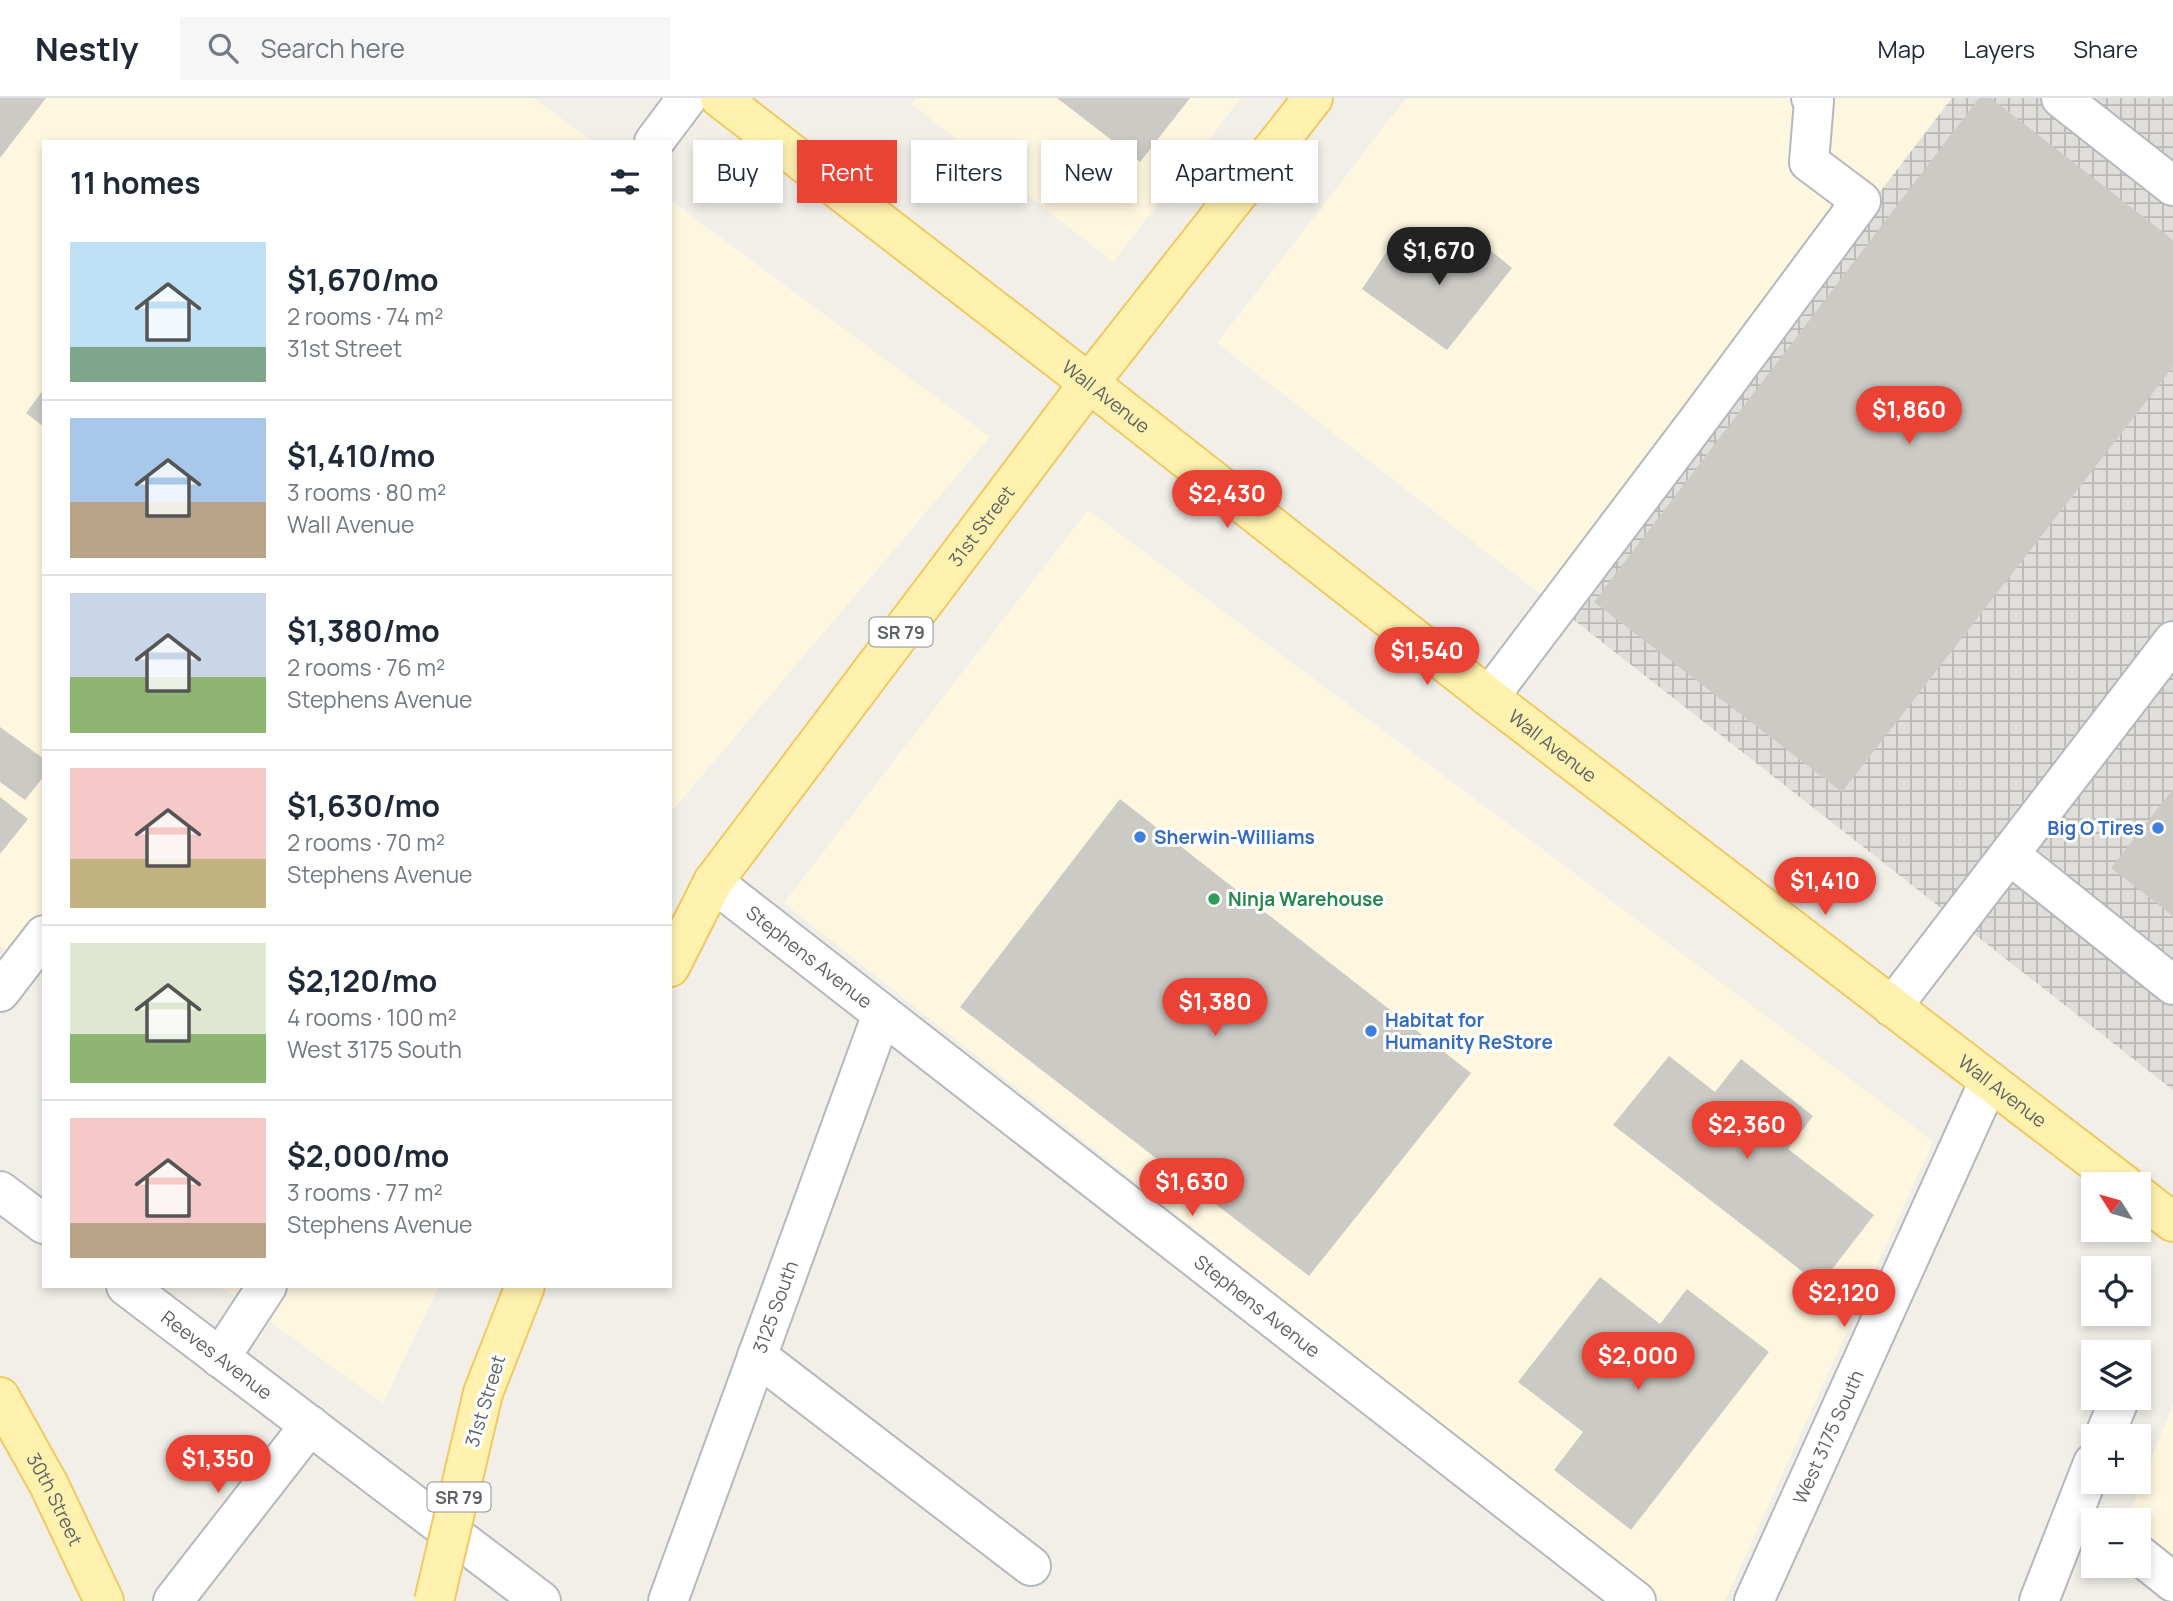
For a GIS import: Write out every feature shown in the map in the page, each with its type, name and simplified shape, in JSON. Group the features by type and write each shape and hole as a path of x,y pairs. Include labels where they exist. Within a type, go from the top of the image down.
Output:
{"main road":[{"name":"Wall Avenue","path":"720,98 1090,383 1489,697 2108,1172"},
{"name":"31st Street","path":"672,963 713,882 1090,383 1313,98"},
{"path":"2151,1205 2173,1222"},
{"name":"31st Street","path":"434,1601 484,1393 524,1288"},
{"name":"30th Street","path":"0,1397 49,1485 104,1601"}],"street":[{"path":"656,140 687,98"},
{"path":"1489,697 1861,201 1809,162 1814,101 1811,98"},
{"path":"2062,98 2173,186"},
{"path":"1892,1007 2173,641"},
{"path":"2010,855 2173,985"},
{"name":"Stephens Avenue","path":"713,882 1636,1601"},
{"path":"0,992 42,938"},
{"name":"3125 South","path":"668,1601 882,1014"},
{"name":"West 3175 South","path":"1754,1601 1989,1081"},
{"path":"0,1191 42,1222"},
{"name":"Reeves Avenue","path":"129,1288 541,1601"},
{"path":"220,1358 266,1288"},
{"path":"757,1356 1031,1566"},
{"path":"173,1601 310,1426"},
{"path":"2039,1601 2081,1522"},
{"path":"2151,1564 2173,1582"}],"shaded area":[{"path":"0,98 534,98 590,140 42,140 42,978 0,946"},
{"path":"916,98 1241,98 1208,140 1151,140 1151,203 1159,203 1113,262 1027,194 1027,140 958,140 912,104"},
{"path":"1406,98 1952,98 1560,609 1217,343"},
{"path":"1952,98 2173,98 2173,1090 1560,609"},
{"path":"672,201 990,437 672,811"},
{"path":"1088,510 1933,1141 1725,1601 1664,1601 784,903"},
{"path":"223,1288 438,1288 383,1403"},
{"path":"2173,1405 2173,1601 2165,1601 2136,1578 2151,1578 2151,1508 2131,1508 2137,1494 2151,1494 2151,1459"}],"building":[{"path":"0,98 46,98 0,158"},
{"path":"1057,98 1190,98 1157,140 1151,140 1151,148 1140,162 1137,160 1137,140 1111,140"},
{"path":"1979,98 1991,98 2173,240 2173,367 1842,792 1594,602"},
{"path":"1463,228 1512,268 1447,350 1362,289 1392,244 1428,270"},
{"path":"42,392 42,425 26,413"},
{"path":"0,727 42,758 42,779 25,800 0,782"},
{"name":"Big O Tires","path":"2173,789 2173,916 2111,868"},
{"path":"0,797 28,819 0,854"},
{"path":"1120,799 1471,1073 1309,1276 960,1007"},
{"path":"1669,1056 1715,1092 1741,1059 1813,1116 1788,1149 1874,1215 1820,1285 1613,1125"},
{"path":"1600,1277 1660,1324 1687,1289 1769,1352 1631,1530 1554,1470 1583,1432 1518,1382"}],"place":[{"name":"Big O Tires","path":"2158,828"},
{"name":"Sherwin-Williams","path":"1140,837"},
{"name":"Ninja Warehouse","path":"1214,899"},
{"name":"Habitat for Humanity ReStore","path":"1371,1031"}]}
